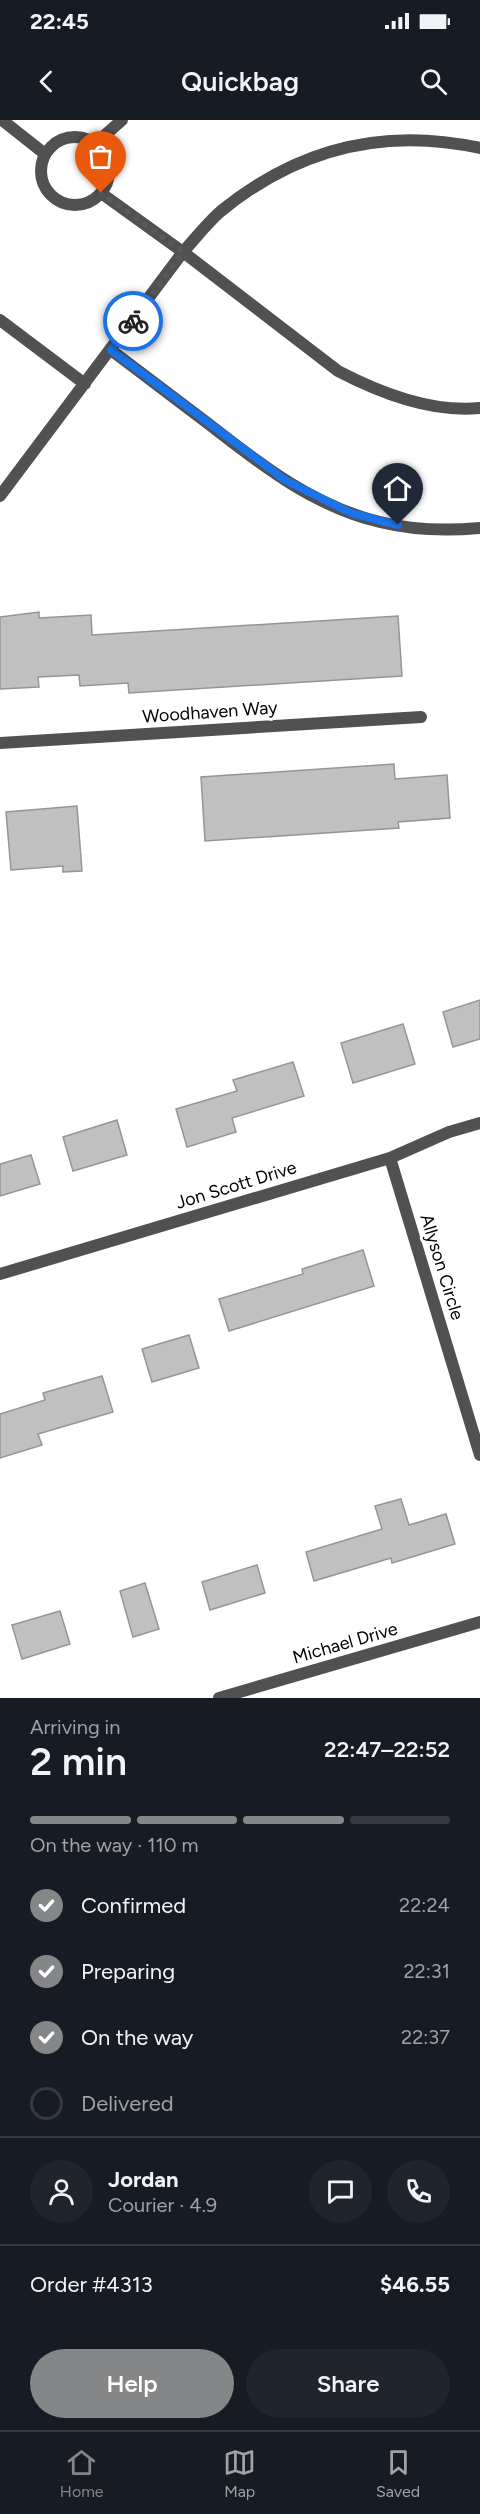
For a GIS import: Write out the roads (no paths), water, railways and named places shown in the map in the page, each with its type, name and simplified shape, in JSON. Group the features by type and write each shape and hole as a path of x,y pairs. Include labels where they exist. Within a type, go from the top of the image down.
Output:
{"street":[{"path":"2,120 45,154"},
{"path":"94,144 122,120"},
{"path":"74,137 94,144 102,152 107,162 106,183 101,193 93,200 72,205 61,203 45,187 41,176 41,165 45,154 62,140 74,137"},
{"path":"0,496 183,252 219,213 252,189 287,168 322,153 357,144 401,139 449,141 480,148"},
{"path":"101,193 183,252 338,371 397,396 433,406 480,408"},
{"path":"0,320 85,384"},
{"path":"111,350 285,480 325,502 380,522 417,528 480,528"},
{"name":"Woodhaven Way","path":"0,743 421,717"},
{"name":"Jon Scott Drive","path":"0,1274 390,1158 449,1132 480,1123"},
{"name":"Allyson Circle","path":"390,1158 480,1455"},
{"name":"Michael Drive","path":"219,1698 480,1622"}]}
